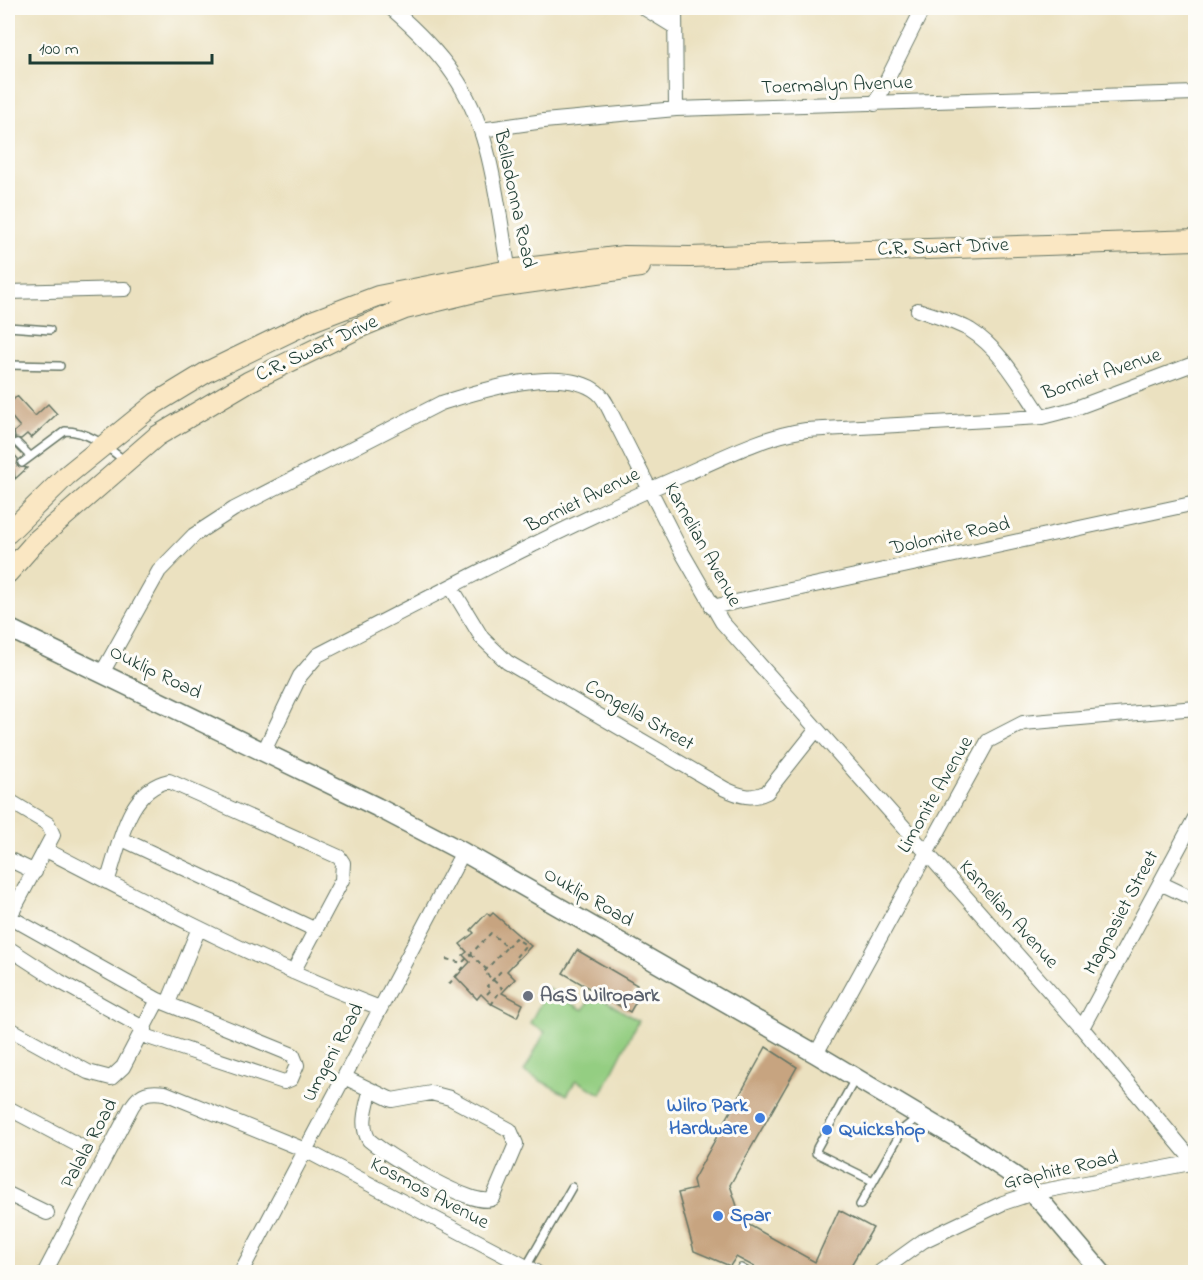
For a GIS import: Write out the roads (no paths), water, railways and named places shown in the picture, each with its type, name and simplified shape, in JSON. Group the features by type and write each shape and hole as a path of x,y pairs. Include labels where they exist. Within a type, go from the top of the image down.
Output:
{"main road":[{"name":"C.R. Swart Drive","path":"8,528 103,444 156,403 207,372 312,321 378,296 511,278 624,256 690,257 1196,240"},
{"name":"C.R. Swart Drive","path":"8,573 37,540 125,461 192,413 248,382 363,326 405,309 511,278"}],"street":[{"name":"Belladonna Road","path":"391,8 435,50 455,76 481,130 511,278"},
{"path":"644,8 675,27"},
{"path":"675,8 676,109"},
{"path":"875,104 923,8"},
{"name":"Toermalyn Avenue","path":"481,130 544,121 676,109 1196,93"},
{"path":"8,292 125,289"},
{"path":"918,310 950,321 977,335 1000,358 1042,417"},
{"name":"Borniet Avenue","path":"264,751 300,676 311,660 451,586 649,490 738,451 794,432 1042,417 1073,409 1196,363"},
{"name":"Karnelian Avenue","path":"102,673 159,572 194,535 234,509 441,403 477,392 536,381 560,379 588,386 599,393 712,607 764,671 1082,1028 1195,1162"},
{"name":"Dolomite Road","path":"712,607 1196,503"},
{"name":"Congella Street","path":"451,586 482,638 507,662 741,796 760,796 768,792 817,729"},
{"name":"Ouklip Road","path":"8,628 264,751 463,852 816,1054 1016,1176 1101,1272"},
{"name":"Limonite Avenue","path":"816,1054 982,748 999,734 1029,723 1196,708"},
{"path":"107,882 133,806 145,792 157,783 169,781 339,857 343,863 342,880 293,972"},
{"path":"8,800 48,824 53,835 8,919 163,1002 293,1055 297,1065 294,1075 288,1081 280,1081 144,1032 8,948"},
{"name":"Magnasiet Street","path":"1082,1028 1196,816"},
{"path":"122,839 316,930"},
{"path":"46,850 199,928 293,972 380,1008"},
{"name":"Umgeni Road","path":"241,1272 463,852"},
{"path":"8,859 34,872"},
{"path":"1160,883 1196,900"},
{"path":"8,1028 106,1078 111,1078 123,1067 163,1002 199,928"},
{"path":"344,1077 370,1092 392,1100 438,1094 510,1130 516,1144 493,1198 486,1202 465,1196 369,1140 366,1135 364,1118 370,1092"},
{"name":"Palala Road","path":"45,1272 132,1106 138,1097 146,1092 165,1093 305,1150"},
{"path":"8,1108 80,1146"},
{"name":"Kosmos Avenue","path":"305,1150 531,1270"},
{"name":"Graphite Road","path":"880,1272 923,1241 965,1219 1033,1193 1195,1162"},
{"path":"8,1194 47,1213"}],"lane":[{"path":"8,327 50,330"},
{"path":"8,364 60,366"},
{"path":"22,463 65,431 82,432 125,461"},
{"path":"17,443 30,456"},
{"path":"855,1078 816,1153 873,1181"},
{"path":"860,1205 903,1129 920,1116"},
{"path":"531,1270 572,1187"}],"place":[{"name":"AGS Wilropark","path":"528,996"},
{"name":"Wilro Park Hardware","path":"760,1118"},
{"name":"Quickshop","path":"827,1130"},
{"name":"Spar","path":"718,1216"}]}
